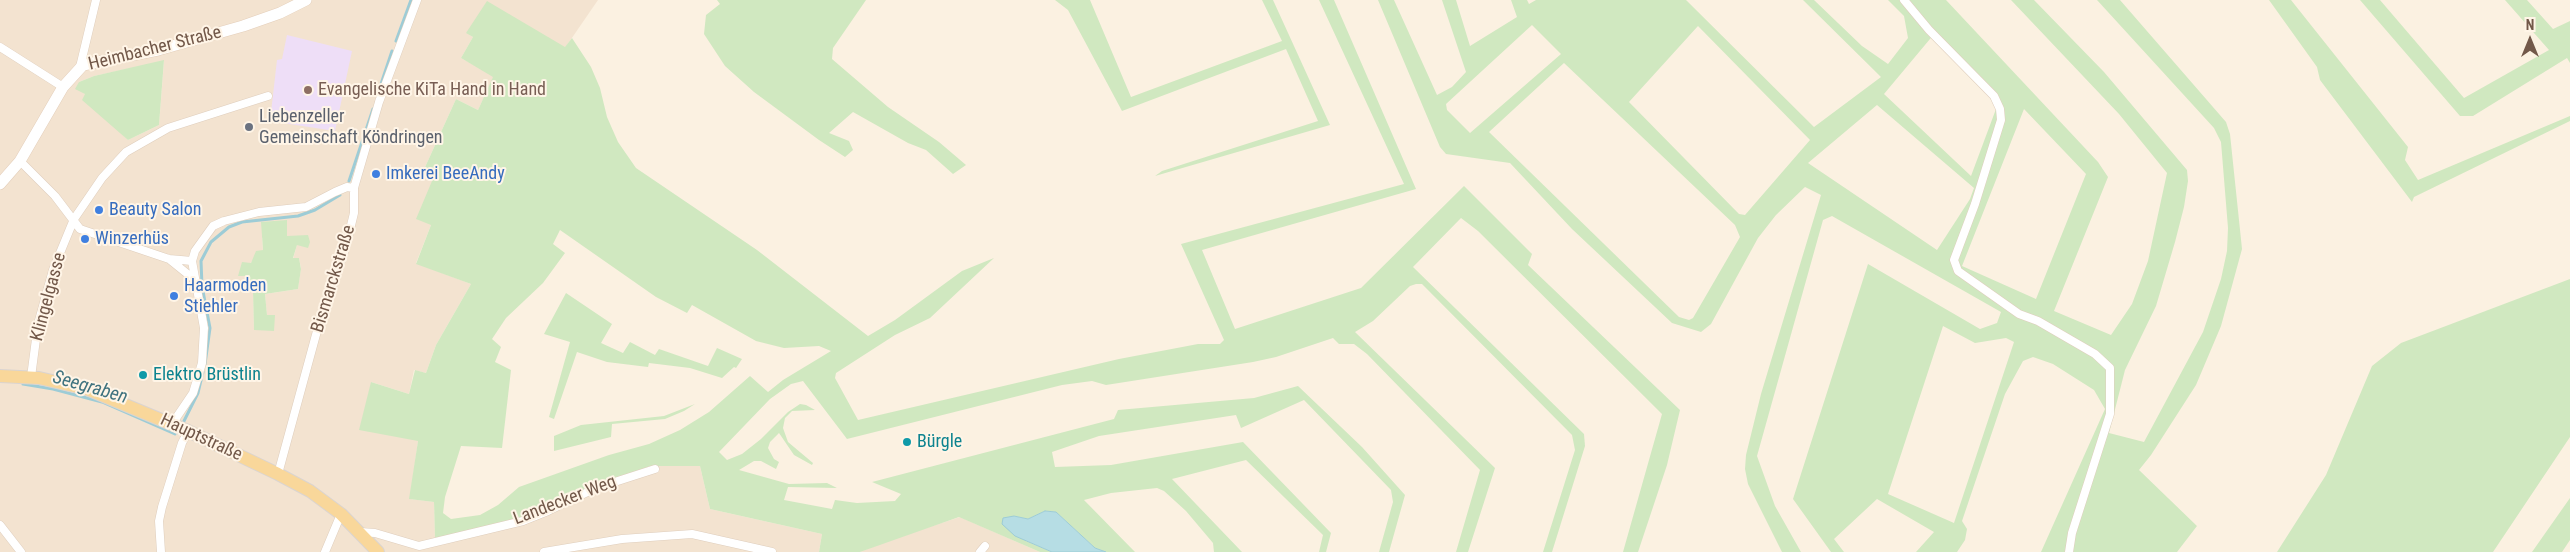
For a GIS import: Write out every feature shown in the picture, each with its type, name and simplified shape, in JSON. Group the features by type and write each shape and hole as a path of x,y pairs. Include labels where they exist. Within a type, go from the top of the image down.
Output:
{"main road":[{"name":"Hauptstraße","path":"0,376 31,377 87,389 188,431 278,474 310,492 341,514 378,552"}],"street":[{"path":"80,67 96,0"},
{"name":"Heimbacher Straße","path":"0,184 20,161 63,86 80,67 158,50 244,26 280,13 306,0"},
{"name":"Bismarckstraße","path":"278,474 317,331 346,246 354,213 354,188 380,102 416,0"},
{"path":"1904,0 1929,30 1994,96 2000,109 2001,120 1975,204 1954,260 1958,271 2019,314 2038,321 2095,354 2110,368 2110,414 2072,533 2069,552"},
{"path":"0,47 63,86"},
{"name":"Klingelgasse","path":"31,377 38,324 53,270 74,218 102,178 126,152 144,140 193,118 268,96"},
{"path":"20,161 74,218 80,229 169,259 192,261"},
{"path":"172,424 192,393 204,349 204,328 192,261 195,251 213,226 224,220 259,212 306,207 335,192 348,187 354,188"},
{"path":"169,259 195,280"},
{"path":"161,552 159,521 162,507 182,443 188,431"},
{"name":"Landecker Weg","path":"419,546 522,521 596,488 654,469"},
{"path":"326,552 341,514"},
{"path":"0,525 22,552"},
{"path":"360,532 375,533 419,546 427,552"},
{"path":"544,552 622,539 692,534 772,552"}],"shaded area":[{"path":"0,0 598,0 565,48 466,32 473,37 461,58 494,76 478,110 456,99 421,176 432,180 431,225 416,263 471,284 436,345 426,373 414,370 409,394 371,382 418,441 410,499 434,502 435,538 651,466 700,466 710,509 822,534 819,552 0,552","holes":["164,61 159,125 128,140 85,94 79,82 94,76","286,220 287,236 297,245 293,259 299,258 301,268 298,289 265,294 267,315 275,315 254,329 253,292 249,292 248,275 238,276 263,250 262,238"]},
{"name":"Evangelische KiTa Hand in Hand","path":"287,35 352,51 335,131 270,121 277,60 282,59"},
{"path":"960,517 1040,552 860,552 886,541"}],"green space":[{"path":"717,0 866,0 833,48 832,59 888,107 939,142 966,165 953,174 926,150 908,143 853,112 829,133 849,141 853,150 845,157 819,140 754,92 725,66 704,34 706,15 720,4"},
{"path":"1055,0 1090,0 1131,97 1282,41 1262,0 1273,0 1330,125 1155,176 1162,171 1318,121 1286,49 1122,111 1068,10"},
{"path":"1319,0 1334,0 1416,189 1202,250 1235,329 1361,288 1464,186 1532,254 1528,265 1680,410 1667,465 1638,552 1623,552 1662,414 1478,231 1461,218 1413,267 1584,434 1585,446 1552,552 1543,552 1575,450 1572,435 1422,284 1410,286 1373,321 1355,332 1495,468 1468,552 1456,552 1480,470 1367,354 1354,344 1339,344 1333,338 1276,357 1253,362 1106,385 1092,381 1062,385 847,439 803,381 791,384 770,399 719,452 727,460 742,454 761,439 788,412 800,404 806,405 815,410 792,411 785,418 783,428 788,442 813,463 812,465 794,455 779,433 770,442 768,448 774,459 779,462 776,469 761,461 754,461 739,470 789,484 827,483 837,488 788,487 784,500 832,509 835,500 857,503 895,501 901,494 872,482 1114,419 1118,410 1254,398 1298,386 1362,447 1405,495 1389,552 1379,552 1393,502 1391,490 1304,400 1241,428 1236,415 1099,436 1052,452 1055,467 1111,465 1243,442 1331,533 1326,552 1319,552 1323,535 1246,460 1172,479 1242,552 1214,552 1213,543 1186,511 1164,491 1157,488 1111,493 1084,500 1135,552 1106,552 1095,548 1056,512 1045,511 1028,519 1014,516 1026,541 1052,552 1040,552 959,517 860,552 819,552 822,534 710,509 700,466 651,466 596,485 538,513 435,539 434,502 409,499 418,441 359,430 371,382 409,394 415,370 426,373 436,345 471,284 416,264 431,225 416,219 432,181 421,176 456,99 478,110 493,77 461,58 473,37 466,33 487,1 565,47 572,38 591,67 600,88 607,117 618,142 636,168 757,250 868,336 895,320 962,271 994,258 930,318 895,335 836,373 835,378 858,420 1119,359 1198,344 1220,344 1224,340 1181,244 1404,184","holes":["560,230 656,297 687,313 692,305 756,341 784,348 819,346 831,351 783,380 768,392 750,376 709,412 680,430 649,444 609,455 519,487 498,505 480,515 451,519 443,513 445,497 461,446 502,448 511,370 495,362 501,347 492,339 506,318 543,283 565,253 553,244"]},
{"path":"1378,0 1394,0 1437,95 1452,87 1466,72 1442,0 1456,0 1470,46 1517,17 1511,0 1527,0 1529,4 1536,0 1686,0 1814,127 1881,77 1803,0 1814,0 1862,46 1888,64 1908,38 1904,16 1888,0 1946,0 2098,162 2108,177 2054,311 2111,335 2132,304 2148,261 2167,173 2119,114 2011,0 2034,0 2104,72 2187,170 2188,181 2184,207 2175,242 2156,306 2125,370 2109,433 2144,442 2203,332 2221,279 2227,251 2228,228 2221,142 2214,128 2097,0 2120,0 2226,122 2230,134 2242,249 2221,326 2196,385 2151,455 2139,470 2197,526 2177,552 2041,552 2105,409 2094,390 2053,364 2033,357 2023,361 2005,394 1962,521 1967,529 1965,540 1957,552 1916,552 1934,532 1877,499 1834,539 1844,552 1831,552 1793,499 1868,264 1980,329 1997,323 2001,312 1832,216 1823,220 1757,456 1775,506 1801,552 1782,552 1748,484 1745,469 1746,455 1761,394 1821,195 1805,187 1776,215 1758,238 1711,324 1701,332 1672,323 1572,229 1510,163 1446,154 1440,147","holes":["1532,25 1561,54 1470,133 1447,110 1446,104","1698,26 1810,140 1745,215 1739,214 1629,102","1935,33 1997,95 1996,109 1971,176 1884,94","1564,63 1735,225 1740,237 1693,318 1689,320 1679,317 1489,132","1877,105 1974,188 1970,199 1937,250 1808,163","2024,109 2086,174 2036,299 1962,266","1943,326 1975,343 2006,338 2014,342 1954,523 1888,494"]},
{"path":"2269,0 2291,0 2408,147 2405,160 2418,180 2570,116 2570,121 2414,197 2412,202 2320,80 2317,67"},
{"path":"2360,0 2380,0 2464,98 2549,50 2505,0 2527,0 2553,29 2570,21 2570,63 2567,58 2473,116 2460,116"},
{"path":"164,60 159,125 128,140 82,100 85,94 75,89 79,82 94,76"},
{"path":"287,220 287,236 308,235 310,242 308,248 297,245 293,258 299,258 301,269 298,289 265,294 267,315 275,315 274,331 254,330 253,292 249,292 248,276 238,276 242,262 251,263 256,251 263,250 261,222"},
{"path":"2570,279 2570,437 2493,552 2277,552 2326,475 2372,366 2401,343"},
{"path":"566,293 612,324 601,343 623,353 630,342 655,355 659,349 708,366 717,348 742,359 736,368 734,367 722,378 690,368 649,363 648,367 607,362 577,352 554,419 549,417 570,342 544,334"},
{"path":"695,404 665,419 612,424 611,437 554,451 554,436 581,425 664,416"},
{"path":"2570,498 2570,540 2562,552 2532,552"}],"water":[{"path":"1045,511 1056,512 1095,548 1106,552 1052,552 1015,536 1002,524 1003,518 1014,516 1028,519"}],"waterway":[{"name":"Seegraben","path":"396,41 411,0"},
{"name":"Seegraben","path":"379,90 392,51"},
{"name":"Seegraben","path":"349,181 373,109"},
{"name":"Seegraben","path":"205,364 210,328 202,286 201,261 211,242 229,227 242,222 298,216 315,210 340,195"},
{"name":"Seegraben","path":"184,421 198,393 203,372"},
{"name":"Seegraben","path":"23,384 53,389 102,402 175,434"}],"place":[{"name":"Evangelische KiTa Hand in Hand","path":"308,90"},
{"name":"Liebenzeller Gemeinschaft Köndringen","path":"249,127"},
{"name":"Imkerei BeeAndy","path":"376,174"},
{"name":"Beauty Salon","path":"99,210"},
{"name":"Winzerhüs","path":"85,239"},
{"name":"Haarmoden Stiehler","path":"174,296"},
{"name":"Elektro Brüstlin","path":"143,375"},
{"name":"Bürgle","path":"907,442"}]}
